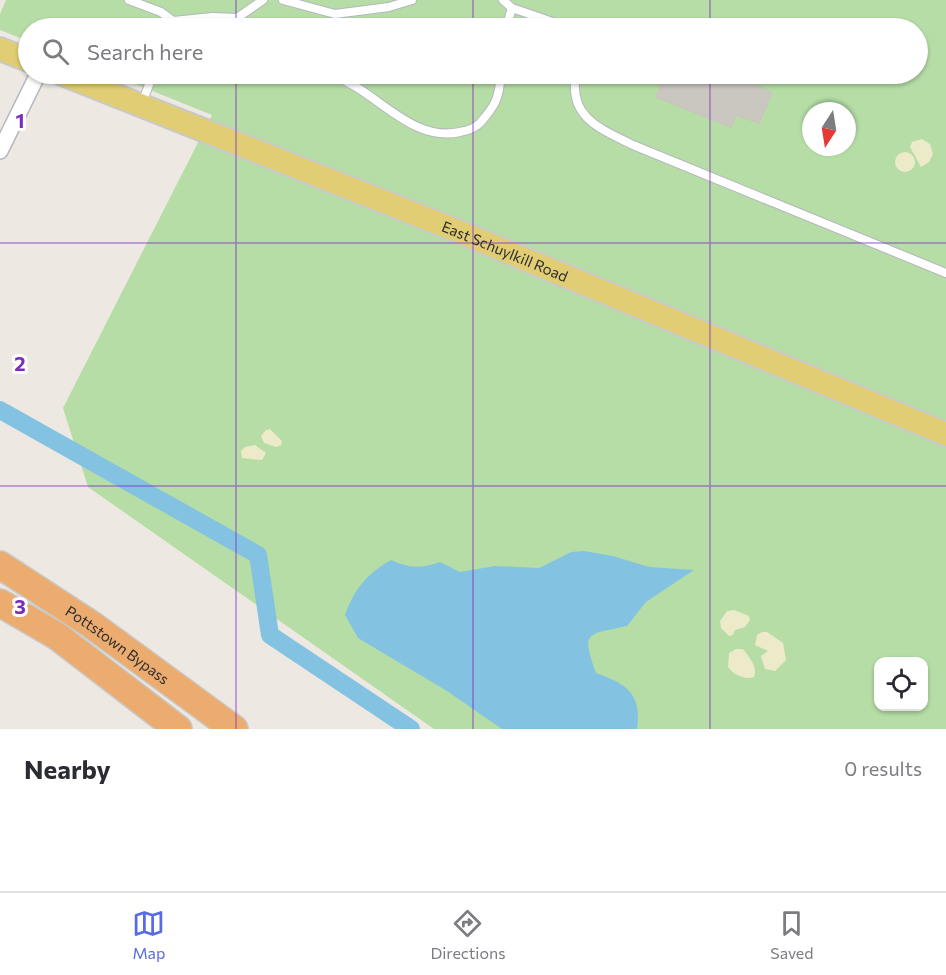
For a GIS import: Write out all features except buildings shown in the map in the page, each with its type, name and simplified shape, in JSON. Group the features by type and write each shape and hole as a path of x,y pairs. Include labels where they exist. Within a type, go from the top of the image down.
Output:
{"highway":[{"name":"Pottstown Bypass","path":"0,565 92,625 234,729"},
{"name":"Pottstown Bypass","path":"0,603 57,636 178,729"}],"main road":[{"path":"0,49 18,56"},
{"name":"East Schuylkill Road","path":"88,84 450,228 946,434"}],"street":[{"path":"0,151 33,84"}],"lane":[{"path":"129,0 161,12 166,18"},
{"path":"208,18 237,18 251,5 263,0"},
{"path":"283,0 335,14 389,7 412,0"},
{"path":"503,0 512,8 541,18"},
{"path":"509,18 512,8"},
{"path":"142,105 149,84"},
{"path":"352,84 428,133 451,134 475,128 497,105 500,84"},
{"path":"576,84 575,96 591,125 633,145 946,273"}],"green space":[{"path":"6,0 946,0 946,729 434,729 88,487 63,408 212,115 135,84 928,84 928,18 18,18 18,37 0,30 0,14"}],"sand":[{"path":"922,139 930,144 933,154 929,162 921,167 910,147 912,142"},
{"path":"905,152 912,155 915,162 912,169 905,172 898,169 895,162 898,155"},
{"path":"270,429 282,441 281,445 276,447 264,443 261,436"},
{"path":"255,445 266,453 262,460 242,458 241,451 245,447"},
{"path":"734,610 749,616 750,620 745,627 735,630 733,635 729,636 721,628 720,621 727,611"},
{"path":"767,632 783,643 786,660 775,671 765,669 761,656 768,651 755,645 757,635"},
{"path":"736,649 743,649 750,659 755,670 754,677 740,676 728,667 729,653"}],"water":[{"path":"584,551 613,556 649,567 694,570 646,602 627,626 595,634 588,642 596,673 624,686 634,699 638,717 637,729 502,729 447,691 358,638 345,615 353,597 363,583 375,570 391,560 415,567 440,562 460,572 495,566 539,568 571,552"}],"waterway":[{"path":"0,410 258,555 270,635 411,729"}]}
